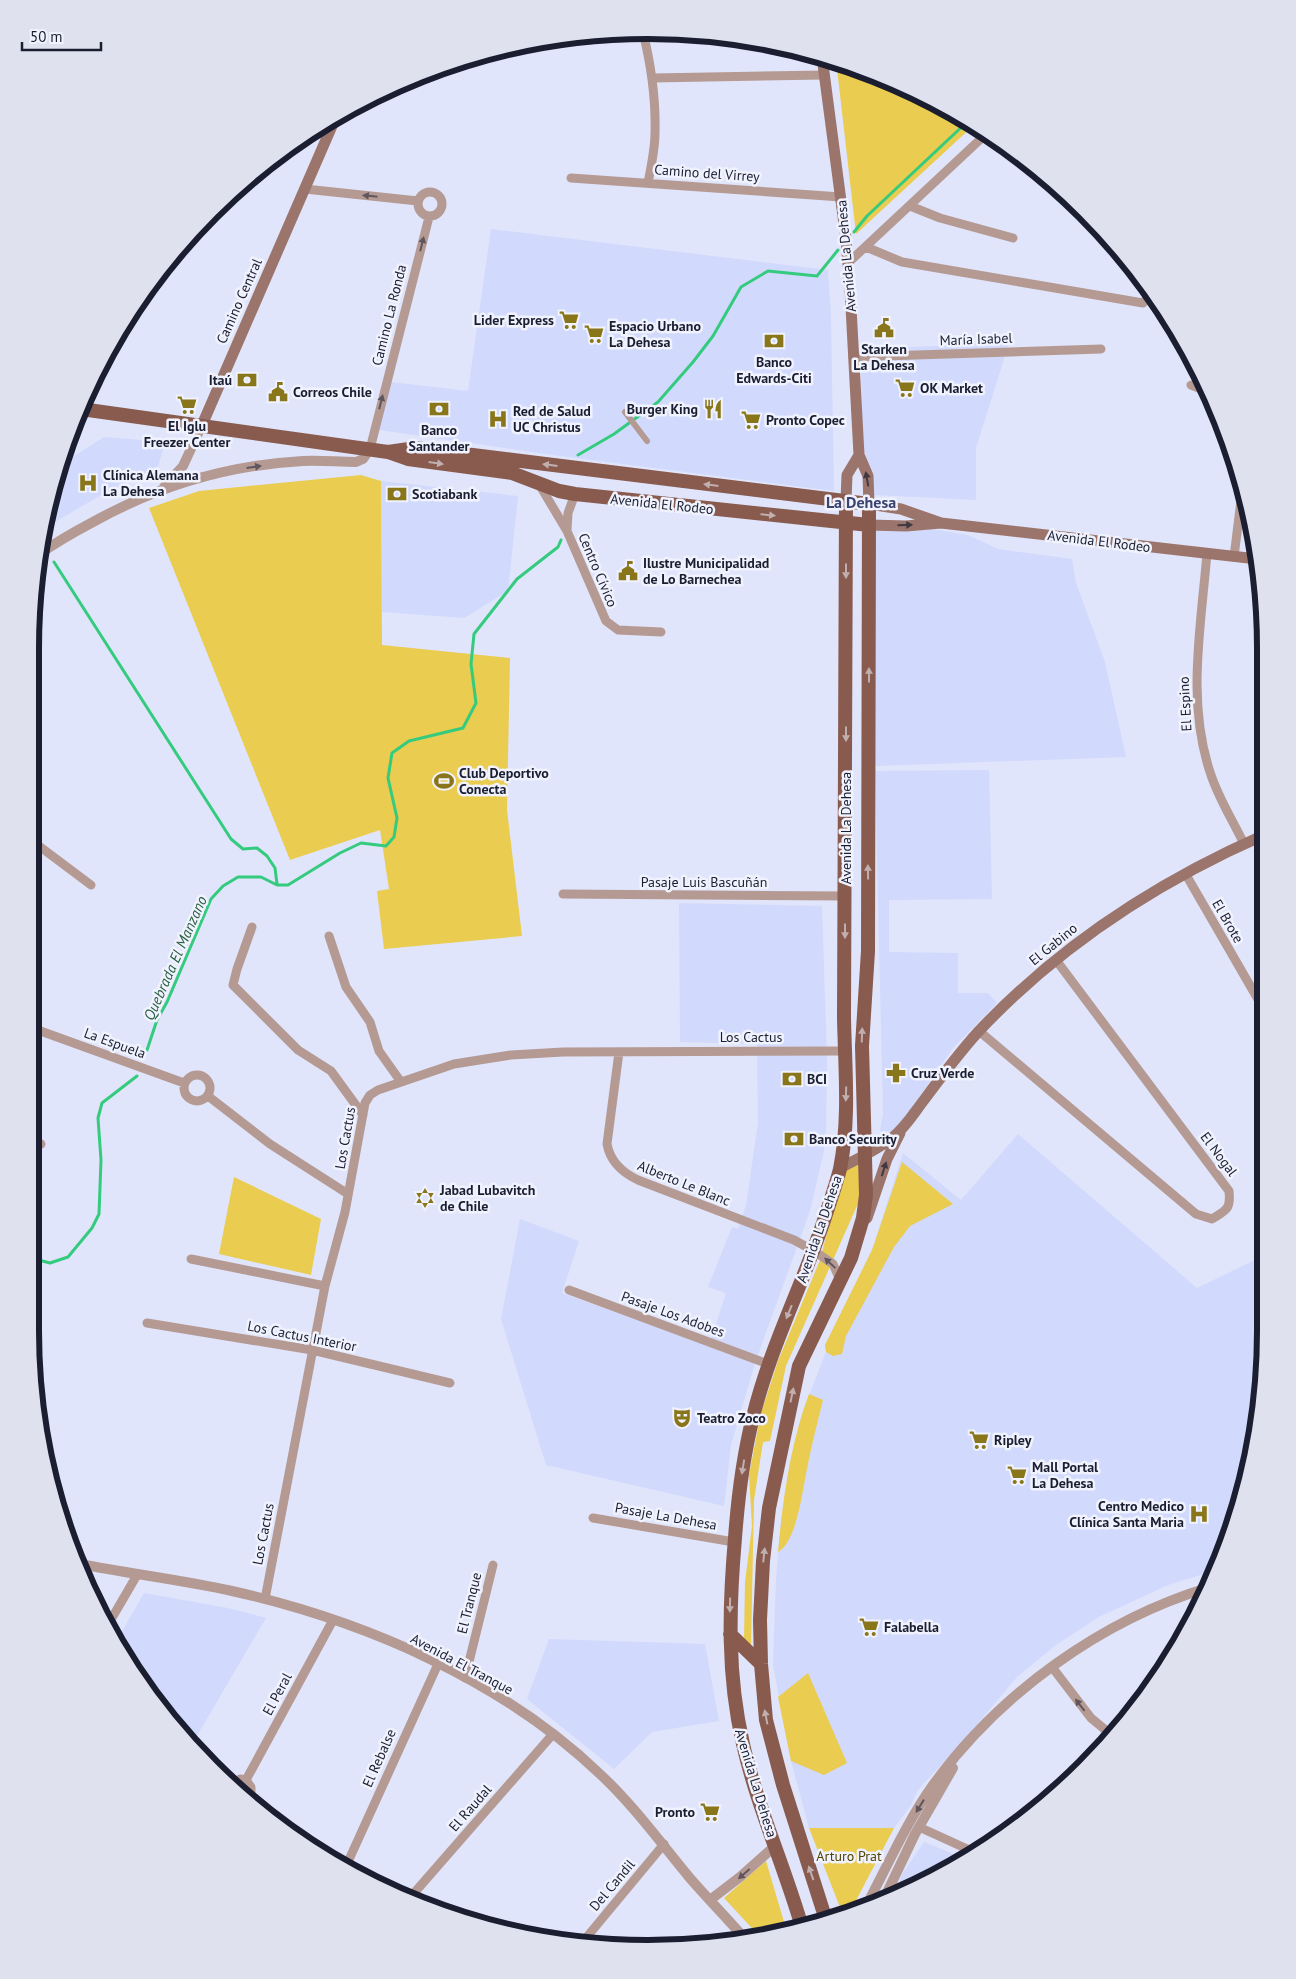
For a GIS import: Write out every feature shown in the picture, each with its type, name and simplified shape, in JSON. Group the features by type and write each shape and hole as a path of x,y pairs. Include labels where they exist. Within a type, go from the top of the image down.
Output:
{"main road":[{"name":"Avenida La Dehesa","path":"823,65 848,263 858,455 868,476 868,951 862,1046 866,1195 863,1218 855,1248 799,1366 769,1508 763,1562 760,1620 764,1708 793,1818 824,1914"},
{"name":"Camino Central","path":"202,425 331,128"},
{"name":"Avenida El Rodeo","path":"87,410 388,452 408,459 512,474 575,494 869,525 906,526 941,522"},
{"name":"Avenida El Rodeo","path":"388,452 416,448 846,501 901,509 941,522 1251,558"},
{"name":"Avenida La Dehesa","path":"800,1921 743,1746 734,1695 730,1634 730,1592 746,1446 768,1364 814,1251 840,1168 846,1081 846,501 847,475 858,455"},
{"path":"731,511 746,504 746,497 740,488"},
{"name":"El Gabino","path":"840,1168 892,1138 903,1127 953,1061 979,1031 1056,960 1112,918 1186,873 1257,838"},
{"name":"El Gabino","path":"855,1248 887,1159 903,1127"},
{"path":"730,1634 761,1664"}],"street":[{"path":"644,39 652,78 656,135 648,183"},
{"path":"652,78 825,75"},
{"path":"848,263 982,138"},
{"name":"Camino del Virrey","path":"571,178 841,197"},
{"name":"Camino La Ronda","path":"304,190 418,201 421,196 430,192 439,195 443,205 442,210 438,214 429,217 370,449"},
{"path":"418,201 418,208 422,214 429,217"},
{"path":"910,206 940,218 1013,238"},
{"path":"866,247 902,262 1142,303 1147,298"},
{"name":"María Isabel","path":"853,357 1101,349"},
{"path":"1191,385 1198,388"},
{"path":"627,415 647,441"},
{"name":"Camino Central","path":"161,489 177,474 187,458 202,425"},
{"path":"47,550 105,515 161,489 233,470 285,463 356,462 364,459 370,449"},
{"path":"187,458 191,470 206,476"},
{"name":"Centro Cívico","path":"539,484 567,530 603,617 609,625 623,631 661,632"},
{"name":"Centro Cívico","path":"567,530 569,506 575,494"},
{"path":"1234,557 1240,506"},
{"name":"El Espino","path":"1207,553 1197,677 1198,724 1215,786 1244,844"},
{"path":"39,846 91,885"},
{"name":"El Brote","path":"1186,873 1257,997"},
{"name":"Pasaje Luis Bascuñán","path":"563,894 845,896"},
{"path":"252,927 233,985 298,1050 331,1071 363,1115"},
{"path":"329,936 346,987 370,1022 379,1051 401,1082"},
{"name":"El Nogal","path":"979,1031 1196,1214 1212,1218 1226,1210 1230,1201 1230,1191 1056,960"},
{"name":"La Espuela","path":"39,1030 184,1083"},
{"name":"Los Cactus","path":"265,1599 325,1286 348,1194 365,1103 370,1095 378,1090 454,1064 540,1053 845,1051"},
{"name":"Alberto Le Blanc","path":"619,1052 607,1144 609,1154 618,1167 638,1180 794,1240 834,1264 840,1280"},
{"path":"191,1076 205,1077 210,1085 208,1096 199,1102 190,1100 184,1092 184,1083 191,1076"},
{"path":"208,1096 270,1144 348,1194"},
{"path":"191,1259 325,1286"},
{"name":"Pasaje Los Adobes","path":"568,1290 768,1364"},
{"name":"Los Cactus Interior","path":"147,1323 312,1350 450,1382"},
{"name":"Pasaje La Dehesa","path":"593,1518 734,1542"},
{"name":"Avenida El Tranque","path":"86,1565 201,1585 265,1599 333,1620 394,1644 465,1678 510,1704 578,1753 623,1796 740,1933"},
{"name":"El Tranque","path":"465,1678 493,1565"},
{"path":"112,1619 137,1575"},
{"path":"870,1898 924,1798 971,1740 1010,1702 1052,1667 1095,1637 1125,1620 1164,1602 1198,1591"},
{"name":"El Peral","path":"246,1780 333,1620"},
{"name":"El Rebalse","path":"348,1862 438,1664"},
{"path":"1052,1667 1091,1718 1107,1731"},
{"name":"El Raudal","path":"414,1893 553,1734"},
{"path":"888,1891 919,1827 971,1740"},
{"path":"237,1781 240,1779 246,1780 251,1787 251,1793"},
{"path":"919,1827 968,1849"},
{"name":"Del Candil","path":"587,1937 664,1844"},
{"path":"710,1900 720,1894 775,1846"}],"shaded area":[{"path":"491,229 828,270 831,316 834,491 560,456 379,430 391,382 468,391"},
{"path":"1009,343 976,448 976,500 874,495 862,471 861,349"},
{"name":"Clínica Alemana La Dehesa","path":"104,437 165,442 158,467 108,491 51,524 69,459"},
{"path":"381,481 518,496 508,591 464,618 382,612"},
{"path":"871,519 968,535 998,549 1072,559 1076,583 1105,662 1126,757 875,766"},
{"path":"989,770 992,899 889,900 889,952 958,953 958,993 988,993 997,1003 953,1048 895,1132 880,1131 883,1113 875,771"},
{"path":"679,903 822,906 827,1060 824,1151 810,1211 755,1363 731,1445 724,1506 546,1465 501,1319 520,1219 579,1241 562,1293 709,1346 726,1293 708,1287 732,1227 738,1229 746,1205 758,1123 757,1044 680,1042"},
{"name":"Mall Portal La Dehesa","path":"1018,1134 1197,1288 1257,1259 1256,1371 1246,1450 1225,1527 1207,1573 1168,1585 1099,1617 1056,1645 1017,1677 964,1740 918,1790 911,1805 894,1828 809,1828 791,1761 773,1665 776,1579 781,1520 790,1462 803,1411 826,1352 825,1345 872,1250 903,1153 961,1200"},
{"path":"144,1593 228,1608 266,1618 195,1739 165,1702 120,1635"},
{"path":"549,1639 705,1644 719,1721 652,1732 614,1769 527,1699"},
{"path":"924,1842 958,1856 898,1886 902,1874"}],"green space":[{"path":"837,69 881,85 953,120 969,130 856,234"},
{"path":"361,475 381,481 382,645 510,658 507,810 522,936 384,949 377,891 389,889 380,830 290,860 149,508 199,491"},
{"path":"859,1159 860,1199 786,1366 770,1441 763,1442 754,1500 751,1646 744,1639 745,1582 752,1526 749,1475 761,1413 778,1361 820,1260 843,1171"},
{"path":"902,1162 953,1204 910,1226 894,1247 846,1336 842,1354 833,1356 826,1352 825,1345 872,1250"},
{"path":"234,1177 321,1219 311,1275 219,1254"},
{"path":"809,1394 823,1400 811,1448 799,1512 790,1537 785,1546 778,1552 788,1472 802,1413"},
{"path":"808,1673 847,1763 824,1775 791,1761 778,1697"},
{"name":"Arturo Prat","path":"809,1828 894,1828 854,1904 841,1909"},
{"path":"766,1861 785,1924 754,1931 724,1898"}],"waterway":[{"name":"Quebrada El Manzano","path":"854,232 867,216 963,126"},
{"name":"Quebrada El Manzano","path":"578,455 614,434 658,402 713,336 741,287 768,271 817,276 838,250"},
{"name":"Quebrada El Manzano","path":"147,1050 157,1020 167,1002 211,899 223,886 238,877 261,877 277,885 288,885 340,853 361,843 386,846 394,837 397,818 388,778 392,753 409,741 463,728 476,703 471,664 474,634 517,579 558,547 561,540"},
{"path":"54,562 231,839 243,849 257,848 267,856 275,868 277,884"},
{"name":"Quebrada El Manzano","path":"39,1260 50,1263 68,1257 92,1228 99,1214 101,1160 98,1118 102,1103 137,1076"}],"place":[{"name":"Lider Express","path":"569,320"},
{"name":"Starken La Dehesa","path":"884,328"},
{"name":"Espacio Urbano La Dehesa","path":"594,334"},
{"name":"Banco Edwards-Citi","path":"774,341"},
{"name":"Itaú","path":"247,380"},
{"name":"OK Market","path":"905,388"},
{"name":"Correos Chile","path":"278,392"},
{"name":"El Iglu Freezer Center","path":"187,405"},
{"name":"Banco Santander","path":"439,409"},
{"name":"Burger King","path":"713,409"},
{"name":"Red de Salud UC Christus","path":"498,419"},
{"name":"Pronto Copec","path":"751,420"},
{"name":"Clínica Alemana La Dehesa","path":"88,483"},
{"name":"Scotiabank","path":"397,494"},
{"name":"Ilustre Municipalidad de Lo Barnechea","path":"628,571"},
{"name":"Club Deportivo Conecta","path":"444,781"},
{"name":"Cruz Verde","path":"896,1073"},
{"name":"BCI","path":"792,1079"},
{"name":"Banco Security","path":"794,1139"},
{"name":"Jabad Lubavitch de Chile","path":"425,1198"},
{"name":"Teatro Zoco","path":"682,1418"},
{"name":"Ripley","path":"979,1440"},
{"name":"Mall Portal La Dehesa","path":"1017,1475"},
{"name":"Centro Medico Clínica Santa Maria","path":"1199,1514"},
{"name":"Falabella","path":"869,1627"},
{"name":"Pronto","path":"710,1812"}],"district":[{"name":"La Dehesa","path":"861,502"}]}
